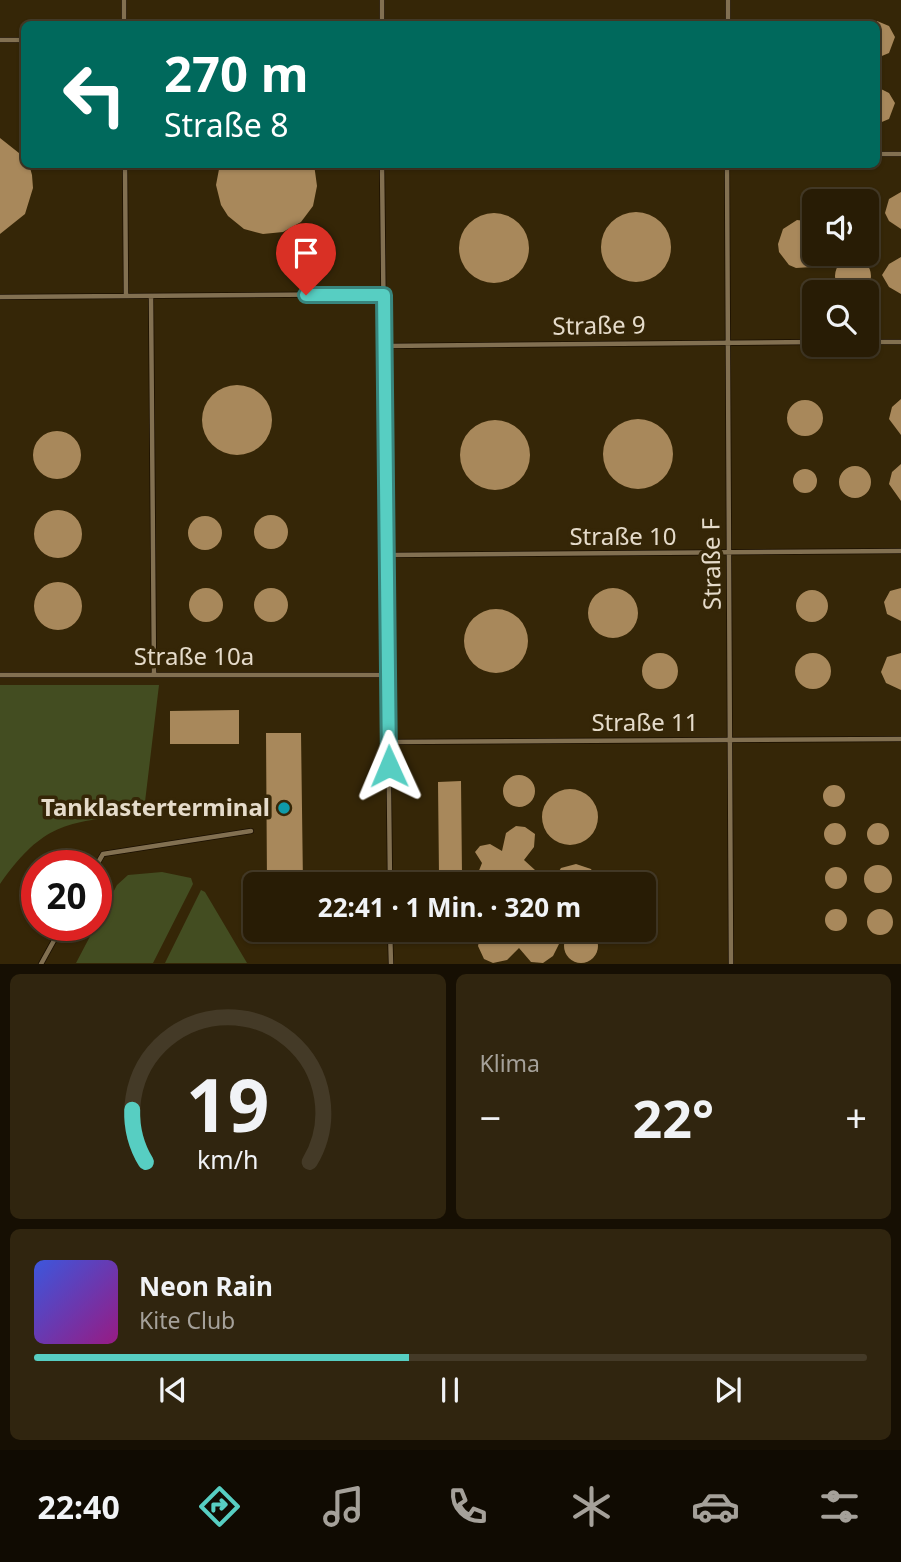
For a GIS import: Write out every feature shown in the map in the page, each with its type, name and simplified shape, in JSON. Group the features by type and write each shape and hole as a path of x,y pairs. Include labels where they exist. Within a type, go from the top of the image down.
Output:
{"lane":[{"path":"124,0 124,21"},
{"path":"382,0 382,21"},
{"path":"728,0 728,21"},
{"path":"0,40 21,40"},
{"path":"880,154 901,153"},
{"path":"125,168 126,296"},
{"path":"382,168 390,872"},
{"name":"Straße F","path":"727,168 732,964"},
{"path":"0,297 384,295"},
{"path":"151,296 154,674"},
{"name":"Straße 9","path":"384,346 802,342"},
{"path":"879,342 901,342"},
{"name":"Straße 10","path":"387,555 901,551"},
{"name":"Straße 10a","path":"0,675 388,675"},
{"name":"Straße 11","path":"389,742 901,738"},
{"path":"112,853 251,831"},
{"path":"41,964 54,941"},
{"path":"390,942 391,964"}],"green space":[{"path":"0,685 159,685 145,802 126,805 128,816 86,821 54,831 28,850 21,850 21,857 0,884"},
{"path":"162,872 191,878 193,884 153,963 76,963 88,941 112,941 112,895 117,885 128,875"},
{"path":"201,890 205,892 247,963 165,963"}],"building":[{"path":"880,22 889,26 895,37 889,53 880,57"},
{"path":"880,88 889,93 895,103 889,119 880,123"},
{"path":"0,138 21,155 21,168 30,168 33,188 25,214 0,234"},
{"path":"219,168 315,168 317,186 313,206 301,222 283,232 263,234 244,229 228,216 221,205 216,185"},
{"path":"901,192 901,229 889,221 885,213 889,199"},
{"path":"636,212 661,222 671,247 661,272 636,282 611,272 601,247 611,222"},
{"path":"494,213 519,223 529,248 519,273 494,283 469,273 459,248 469,223"},
{"path":"797,220 802,221 802,266 812,267 796,268 789,265 779,252 778,244 783,229"},
{"path":"901,257 901,294 889,287 882,275 889,264"},
{"path":"838,266 868,266 870,280 836,280 835,276"},
{"path":"237,385 262,395 272,420 262,445 237,455 212,445 202,420 212,395"},
{"path":"901,399 901,435 889,419 892,407"},
{"path":"805,400 818,405 823,418 818,431 805,436 792,431 787,418 792,405"},
{"path":"638,419 663,429 673,454 663,479 638,489 613,479 603,454 613,429"},
{"path":"495,420 520,430 530,455 520,480 495,490 470,480 460,455 470,430"},
{"path":"57,431 66,432 74,438 80,446 80,464 74,472 66,478 57,479 48,478 40,472 34,464 33,455 34,446 40,438 48,432"},
{"path":"901,464 901,501 889,484 892,472"},
{"path":"855,466 866,471 871,482 866,493 855,498 844,493 839,482 844,471"},
{"path":"805,469 814,472 817,481 814,490 805,493 796,490 793,481 796,472"},
{"path":"58,510 67,511 75,517 81,525 81,543 75,551 67,557 58,558 49,557 41,551 35,543 34,534 35,525 41,517 49,511"},
{"path":"271,515 283,520 288,532 283,544 271,549 259,544 254,532 259,520"},
{"path":"205,516 217,521 222,533 217,545 205,550 193,545 188,533 193,521"},
{"path":"58,582 67,583 75,589 81,597 81,615 75,623 67,629 58,630 49,629 41,623 35,615 34,606 35,597 41,589 49,583"},
{"path":"206,588 218,593 223,605 218,617 206,622 194,617 189,605 194,593"},
{"path":"271,588 283,593 288,605 283,617 271,622 259,617 254,605 259,593"},
{"path":"613,588 631,595 638,613 631,631 613,638 595,631 588,613 595,595"},
{"path":"901,588 901,621 887,614 884,602 890,591"},
{"path":"812,590 823,595 828,606 823,617 812,622 801,617 796,606 801,595"},
{"path":"490,609 502,609 519,618 526,629 526,653 519,664 502,673 490,673 478,668 469,659 464,647 464,635 469,623 478,614"},
{"path":"660,653 673,658 678,671 673,684 660,689 647,684 642,671 647,658"},
{"path":"813,653 826,658 831,671 826,684 813,689 800,684 795,671 800,658"},
{"path":"901,653 901,690 886,683 881,672 887,657"},
{"path":"239,710 239,744 170,744 170,711"},
{"name":"Tanklasterterminal","path":"266,733 301,733 303,872 267,872"},
{"path":"519,775 530,780 535,791 530,802 519,807 508,802 503,791 508,780"},
{"path":"461,781 462,872 439,872 438,782"},
{"path":"834,785 842,788 845,796 842,804 834,807 826,804 823,796 826,788"},
{"path":"570,789 581,791 590,797 596,806 596,828 590,837 581,843 570,845 559,843 550,837 544,828 542,817 544,806 550,797 559,791"},
{"path":"835,823 843,826 846,834 843,842 835,845 827,842 824,834 827,826"},
{"path":"878,823 886,826 889,834 886,842 878,845 870,842 867,834 870,826"},
{"path":"516,826 525,827 535,834 534,847 524,860 535,872 478,872 482,863 475,852 480,846 490,844 502,851 506,833"},
{"path":"576,864 593,872 558,872 561,868"},
{"path":"878,865 888,869 892,879 888,889 878,893 868,889 864,879 868,869"},
{"path":"836,867 844,870 847,878 844,886 836,889 828,886 825,878 828,870"},
{"path":"836,909 844,912 847,920 844,928 836,931 828,928 825,920 828,912"},
{"path":"880,909 889,913 893,922 889,931 880,935 871,931 867,922 871,913"},
{"path":"479,942 559,944 553,956 543,963 531,962 519,948 507,960 493,963 484,959"},
{"path":"565,942 597,942 597,953 588,962 574,962 565,953"}],"place":[{"name":"Tanklasterterminal","path":"284,808"}],"route":[{"path":"306,295 384,295 389,766"}]}
